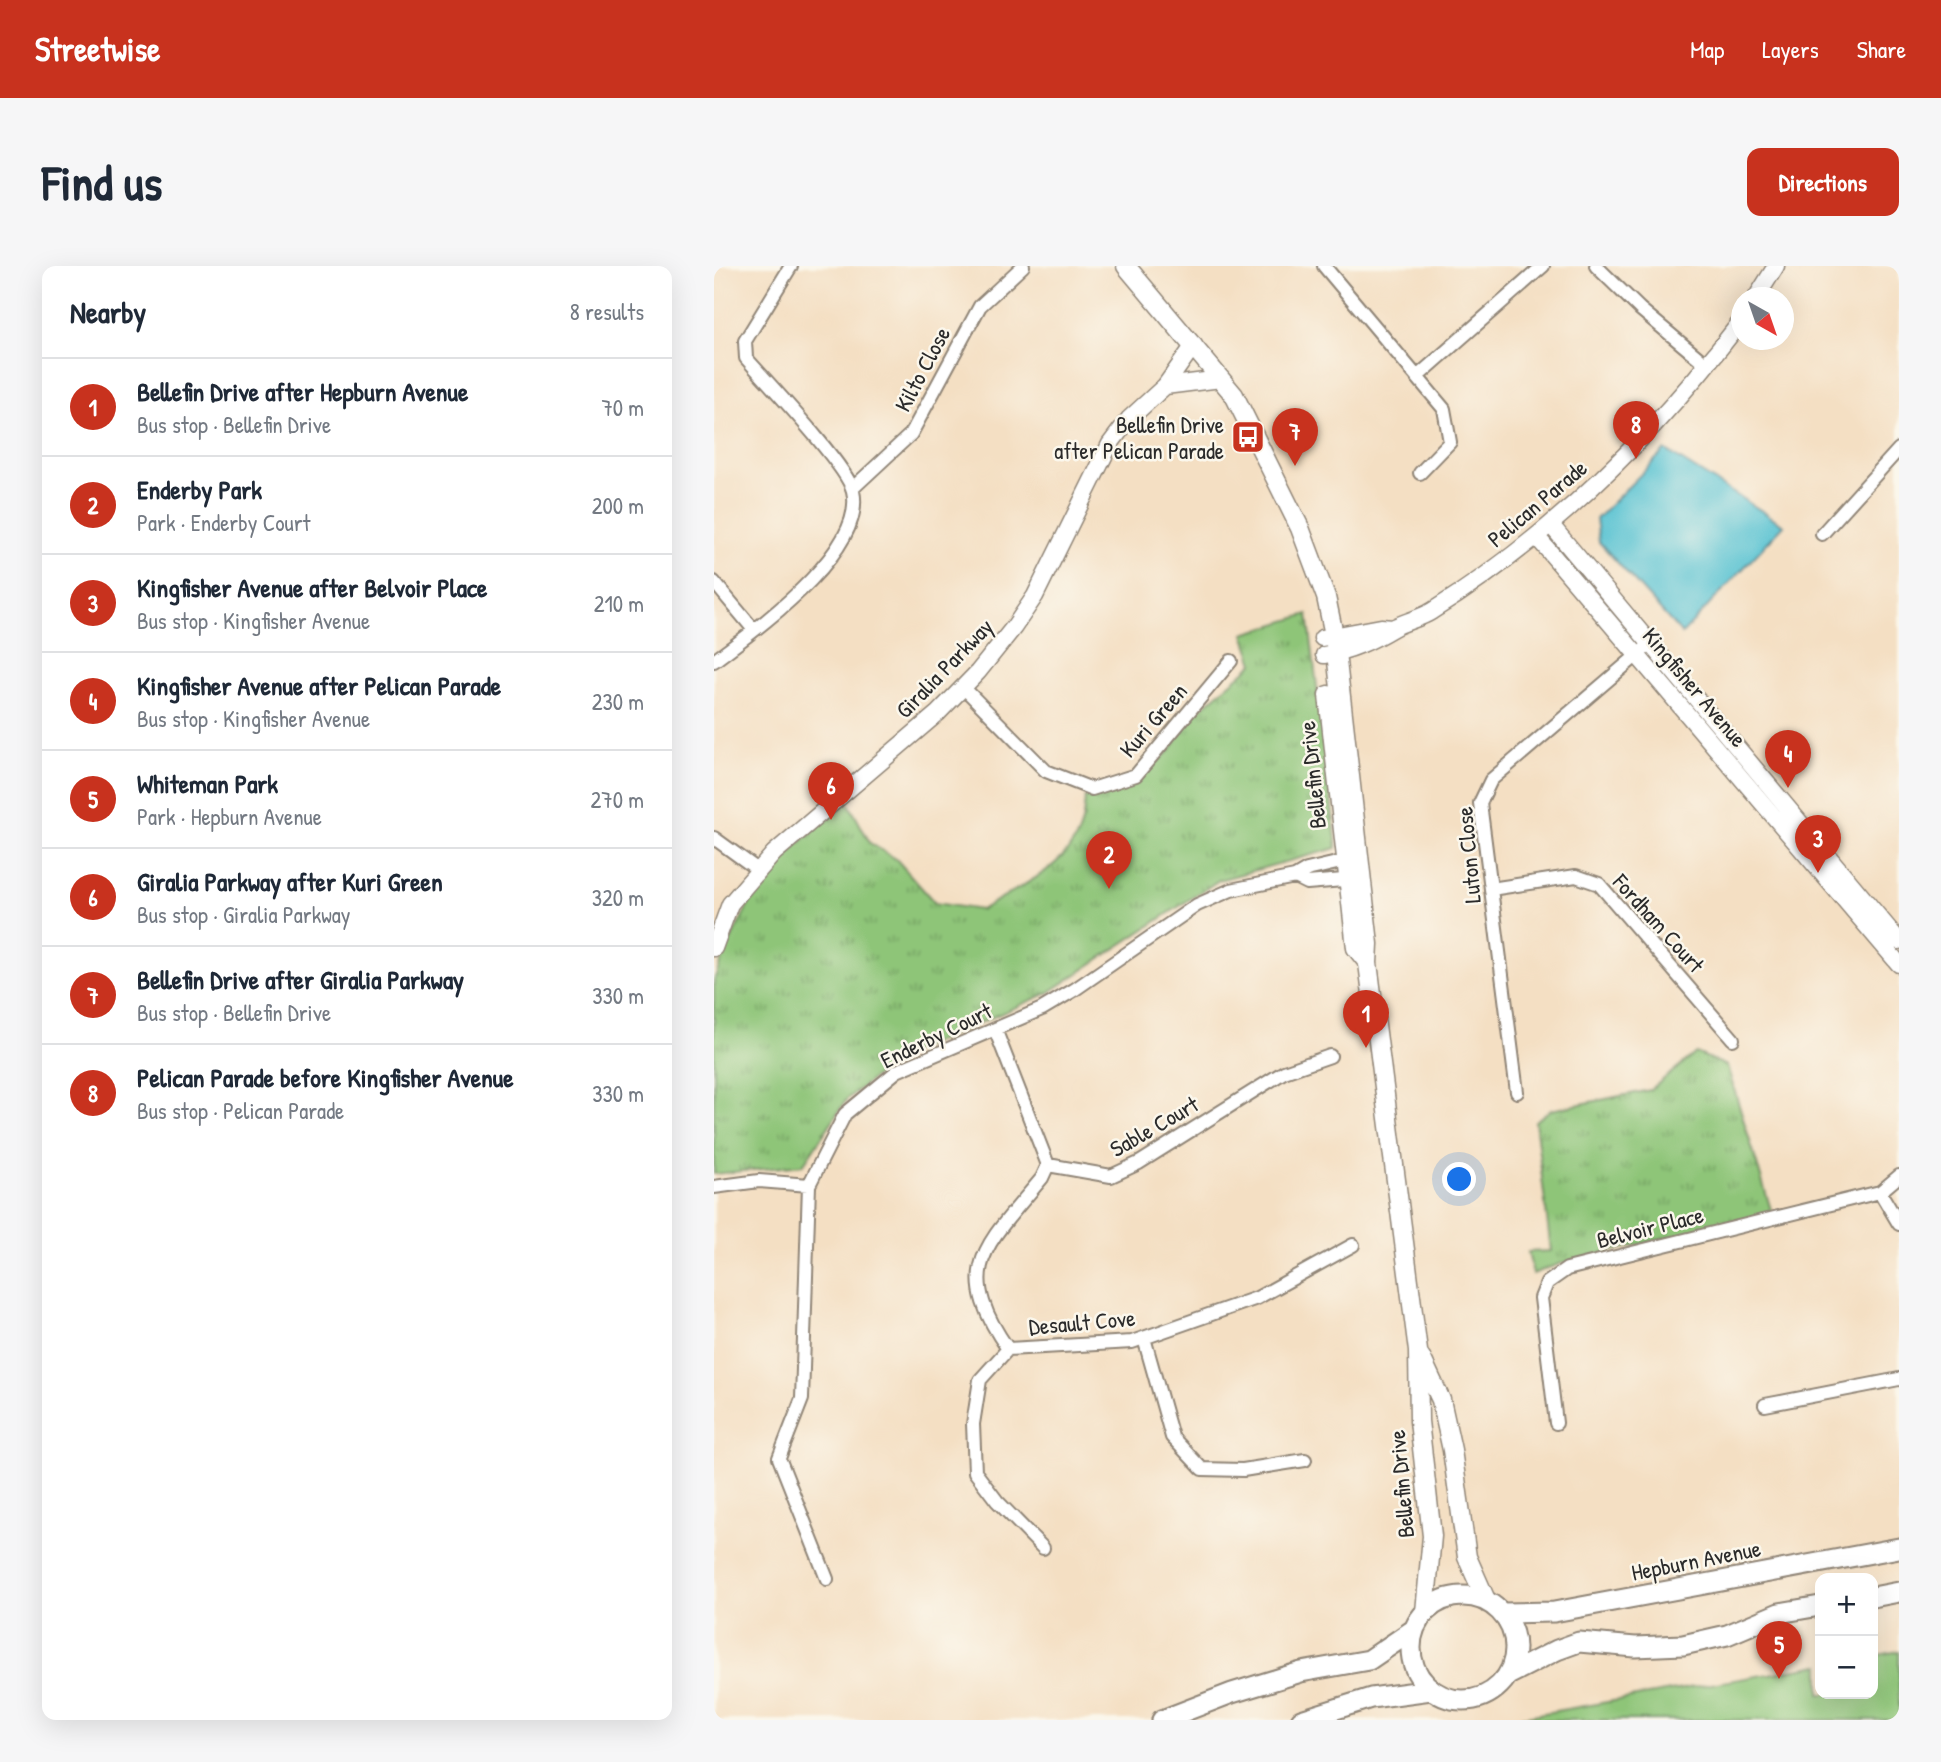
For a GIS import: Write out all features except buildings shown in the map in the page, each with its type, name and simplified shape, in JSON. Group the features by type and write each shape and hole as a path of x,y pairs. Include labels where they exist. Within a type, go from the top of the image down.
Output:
{"main road":[{"name":"Bellefin Drive","path":"1126,266 1234,395 1256,434 1300,528 1326,597 1352,859 1418,1350 1419,1421 1432,1536 1425,1612"},
{"name":"Bellefin Drive","path":"1418,1350 1441,1400 1452,1450 1458,1506 1468,1559 1486,1600"},
{"name":"Hepburn Avenue","path":"1503,1613 1554,1612 1899,1548"},
{"path":"1878,1596 1899,1592"},
{"path":"1162,1720 1232,1693 1301,1672 1370,1660 1413,1630 1425,1612 1443,1599 1464,1595 1486,1600 1503,1613 1513,1632 1515,1654 1508,1675"},
{"path":"1413,1630 1410,1652 1417,1673 1431,1690 1451,1699 1473,1699 1493,1691 1508,1675 1579,1642 1635,1647 1683,1645 1727,1635 1779,1613 1815,1607"},
{"path":"1301,1720 1371,1698 1431,1690"}],"street":[{"path":"714,662 796,598 844,537 855,507 853,488 837,463 746,358 745,341 791,266"},
{"name":"Kilto Close","path":"853,488 911,434 980,306 1023,266"},
{"path":"1324,266 1444,410 1450,442 1420,473"},
{"path":"1417,377 1543,266"},
{"path":"1596,266 1640,309 1707,365"},
{"path":"1763,287 1776,266"},
{"name":"Pelican Parade","path":"1329,645 1381,626 1393,628 1430,613 1537,537 1653,428 1731,333"},
{"name":"Giralia Parkway","path":"714,948 730,904 758,870 938,713 963,687 1035,596 1110,444 1129,419 1165,386 1194,345"},
{"path":"1165,386 1221,379"},
{"path":"1822,534 1899,449"},
{"name":"Kingfisher Avenue","path":"1551,526 1644,650 1899,964"},
{"name":"Kingfisher Avenue","path":"1537,537 1644,650 1899,941"},
{"path":"714,582 754,630"},
{"name":"Luton Close","path":"1517,1092 1480,803 1491,780 1644,650"},
{"name":"Kuri Green","path":"963,687 1046,771 1092,789 1136,775 1231,661"},
{"path":"714,838 758,870"},
{"name":"Enderby Court","path":"827,1579 779,1458 802,1399 809,1185 845,1114 897,1071 1042,1009 1197,905 1231,890 1295,877 1307,870 1352,859"},
{"name":"Fordham Court","path":"1491,889 1576,876 1599,884 1734,1039"},
{"name":"Enderby Court","path":"1295,877 1307,883 1355,879"},
{"path":"995,1029 1048,1166"},
{"name":"Sable Court","path":"1048,1166 1111,1175 1139,1163 1284,1072 1330,1056"},
{"name":"Desault Cove","path":"1048,1166 1042,1178 985,1247 978,1283 988,1321 1007,1349 1132,1342 1257,1298 1353,1245"},
{"name":"Belvoir Place","path":"1556,1423 1541,1298 1546,1283 1567,1269 1880,1192 1899,1176"},
{"path":"714,1187 759,1181 809,1185"},
{"path":"1880,1192 1899,1224"},
{"path":"1144,1338 1172,1437 1202,1469 1243,1470 1305,1460"},
{"path":"1007,1349 980,1380 973,1424 975,1472 997,1501 1043,1548"},
{"path":"1765,1405 1899,1380"}],"green space":[{"path":"1308,614 1337,848 1219,880 1048,993 899,1058 847,1099 803,1165 714,1174 714,980 726,949 752,898 798,844 848,802 870,843 897,860 935,903 981,910 1057,862 1078,835 1085,797 1118,793 1149,770 1171,749 1191,717 1254,663 1244,634"},
{"path":"1696,1053 1727,1066 1772,1213 1562,1263 1533,1274 1528,1252 1551,1251 1535,1121 1551,1110 1650,1090"},
{"path":"1899,1651 1899,1720 1503,1720 1815,1666 1815,1699 1878,1699 1878,1655"}],"water":[{"path":"1665,450 1784,525 1682,634 1599,542 1596,519"}],"place":[{"name":"Bellefin Drive after Pelican Parade","path":"1248,437"},
{"name":"Pelican Parade before Kingfisher Avenue","path":"1636,459"},
{"name":"Bellefin Drive after Giralia Parkway","path":"1295,466"},
{"name":"Kingfisher Avenue after Pelican Parade","path":"1788,788"},
{"name":"Giralia Parkway after Kuri Green","path":"831,820"},
{"name":"Kingfisher Avenue after Belvoir Place","path":"1818,873"},
{"name":"Enderby Park","path":"1109,889"},
{"name":"Bellefin Drive after Hepburn Avenue","path":"1366,1048"},
{"name":"Whiteman Park","path":"1779,1679"}]}
